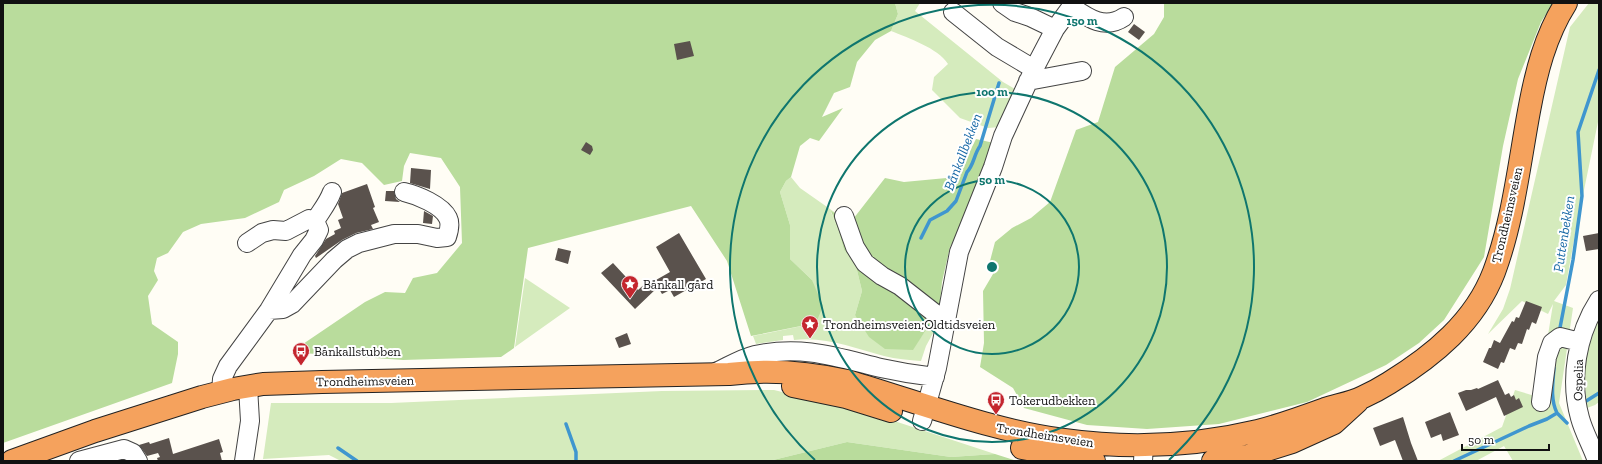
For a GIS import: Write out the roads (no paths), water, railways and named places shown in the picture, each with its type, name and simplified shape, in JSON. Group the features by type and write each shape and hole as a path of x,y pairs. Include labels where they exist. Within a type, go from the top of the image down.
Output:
{"highway":[{"name":"Trondheimsveien","path":"925,414 1035,436 1088,443 1144,453 1177,444 1212,440 1284,424 1362,398 1406,372 1441,346 1467,318 1487,288 1499,257 1508,221 1532,92 1541,58 1550,31 1566,3"},
{"name":"Trondheimsveien","path":"21,459 118,422 221,392 248,387 322,382 721,374 776,371 827,376 868,387 963,434 1012,446 1094,461"},
{"name":"Trondheimsveien","path":"1213,461 1250,458 1292,442 1334,424 1362,398"}],"street":[{"path":"1002,3 1015,12 1030,17 1055,29"},
{"path":"925,414 935,376 959,252 993,167 1003,136 1031,75 1055,29 1073,5 1088,18 1097,21 1109,23 1117,22 1124,17"},
{"path":"952,12 1031,75 1082,71"},
{"path":"315,221 322,209 328,203 332,192"},
{"path":"269,310 283,309 292,304 334,260 347,249 358,243 394,234 418,234 437,238 447,236 450,230 449,218 442,210 414,194 404,192"},
{"path":"844,216 855,247 865,263 882,276 900,286 946,322"},
{"path":"221,392 222,379 228,366 269,310 319,230 315,221 309,219 286,231 273,230 262,233 247,243"},
{"name":"Ospelia","path":"1597,461 1583,427 1577,404 1575,380 1580,342 1586,325 1599,300"},
{"path":"1541,402 1547,357 1552,343 1560,337 1580,342"},
{"path":"721,374 754,356 786,351 816,352 834,355 882,368 935,376"},
{"path":"244,461 250,421 248,387"},
{"path":"1243,434 1250,458"},
{"path":"79,461 124,449 133,453 138,461"}],"waterway":[{"name":"Puttenbekken","path":"1559,333 1573,260 1582,196 1578,132 1599,70"},
{"name":"Bånkallbekken","path":"921,238 930,220 947,211 956,201 967,172 980,146 999,83"},
{"name":"Puttenbekken","path":"1554,368 1553,402 1557,413"},
{"path":"1583,403 1599,393"},
{"name":"Tokerudbekken","path":"1454,461 1547,419 1557,413 1567,423"},
{"path":"566,424 576,452 576,461"},
{"path":"338,448 357,461"}],"place":[{"name":"Bånkall gård","path":"630,299"},
{"name":"Trondheimsveien;Oldtidsveien","path":"810,339"},
{"name":"Bånkallstubben","path":"301,366"},
{"name":"Tokerudbekken","path":"996,415"}]}
